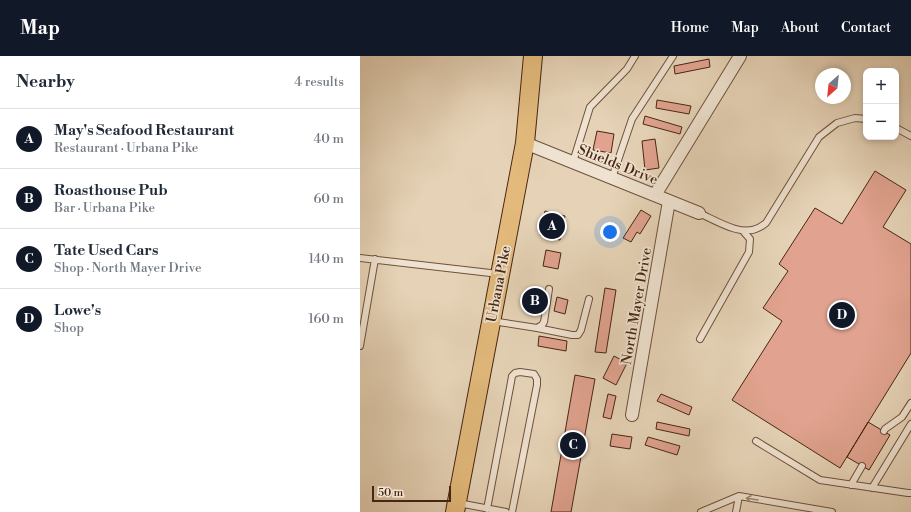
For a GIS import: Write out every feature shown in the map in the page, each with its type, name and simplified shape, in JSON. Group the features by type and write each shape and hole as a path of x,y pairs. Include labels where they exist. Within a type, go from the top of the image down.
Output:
{"main road":[{"name":"Urbana Pike","path":"456,508 499,274 525,143 533,56"}],"street":[{"path":"655,195 740,56"},
{"name":"Shields Drive","path":"525,143 699,213"},
{"name":"North Mayer Drive","path":"632,416 669,201"}],"lane":[{"path":"573,162 590,107 627,69 635,56"},
{"path":"612,178 632,118 673,56"},
{"path":"699,213 732,228 743,231 757,229 766,223 819,137 837,123 855,118 863,119"},
{"path":"899,130 911,136"},
{"path":"700,339 749,252 750,240 743,231"},
{"path":"360,258 499,274"},
{"path":"360,346 375,259"},
{"path":"537,328 544,322 549,289"},
{"path":"491,320 572,335 578,334 581,330 589,299"},
{"path":"487,509 512,376 516,372 520,372 534,374 537,379 537,385 512,512"},
{"path":"884,431 885,428 902,416 911,403"},
{"path":"872,488 911,424"},
{"path":"756,442 820,480 911,493"},
{"path":"851,485 862,466"},
{"path":"701,512 739,496 832,512"},
{"path":"736,512 739,496"},
{"path":"456,508 487,509 506,512"}],"building":[{"path":"709,59 710,67 675,74 674,66"},
{"path":"657,100 691,106 689,114 656,108"},
{"path":"645,116 682,127 680,134 643,124"},
{"path":"597,131 614,134 611,153 593,150"},
{"path":"655,139 659,168 645,170 642,141"},
{"path":"875,171 906,190 883,227 911,244 911,353 840,468 732,400 782,321 763,308 788,271 779,264 815,208 842,224"},
{"path":"641,210 651,216 640,234 637,232 631,242 623,238"},
{"path":"545,211 565,216 560,240 540,235"},
{"path":"546,250 561,253 558,269 543,266"},
{"path":"605,288 616,290 606,353 595,352"},
{"path":"529,289 544,292 541,312 526,310"},
{"path":"557,297 568,300 565,314 554,311"},
{"path":"539,336 567,341 566,351 538,346"},
{"path":"614,356 627,363 616,385 603,378"},
{"path":"575,375 595,379 571,512 551,512"},
{"path":"608,394 616,396 611,419 603,417"},
{"path":"661,394 692,407 689,415 657,401"},
{"path":"657,422 690,429 689,436 656,429"},
{"path":"868,422 890,435 869,470 847,457"},
{"path":"612,434 632,437 630,449 610,446"},
{"path":"648,437 680,446 677,455 645,445"}],"place":[{"name":"May's Seafood Restaurant","path":"552,226"},
{"name":"Roasthouse Pub","path":"535,301"},
{"name":"Lowe's","path":"842,315"},
{"name":"Tate Used Cars","path":"573,445"}]}
